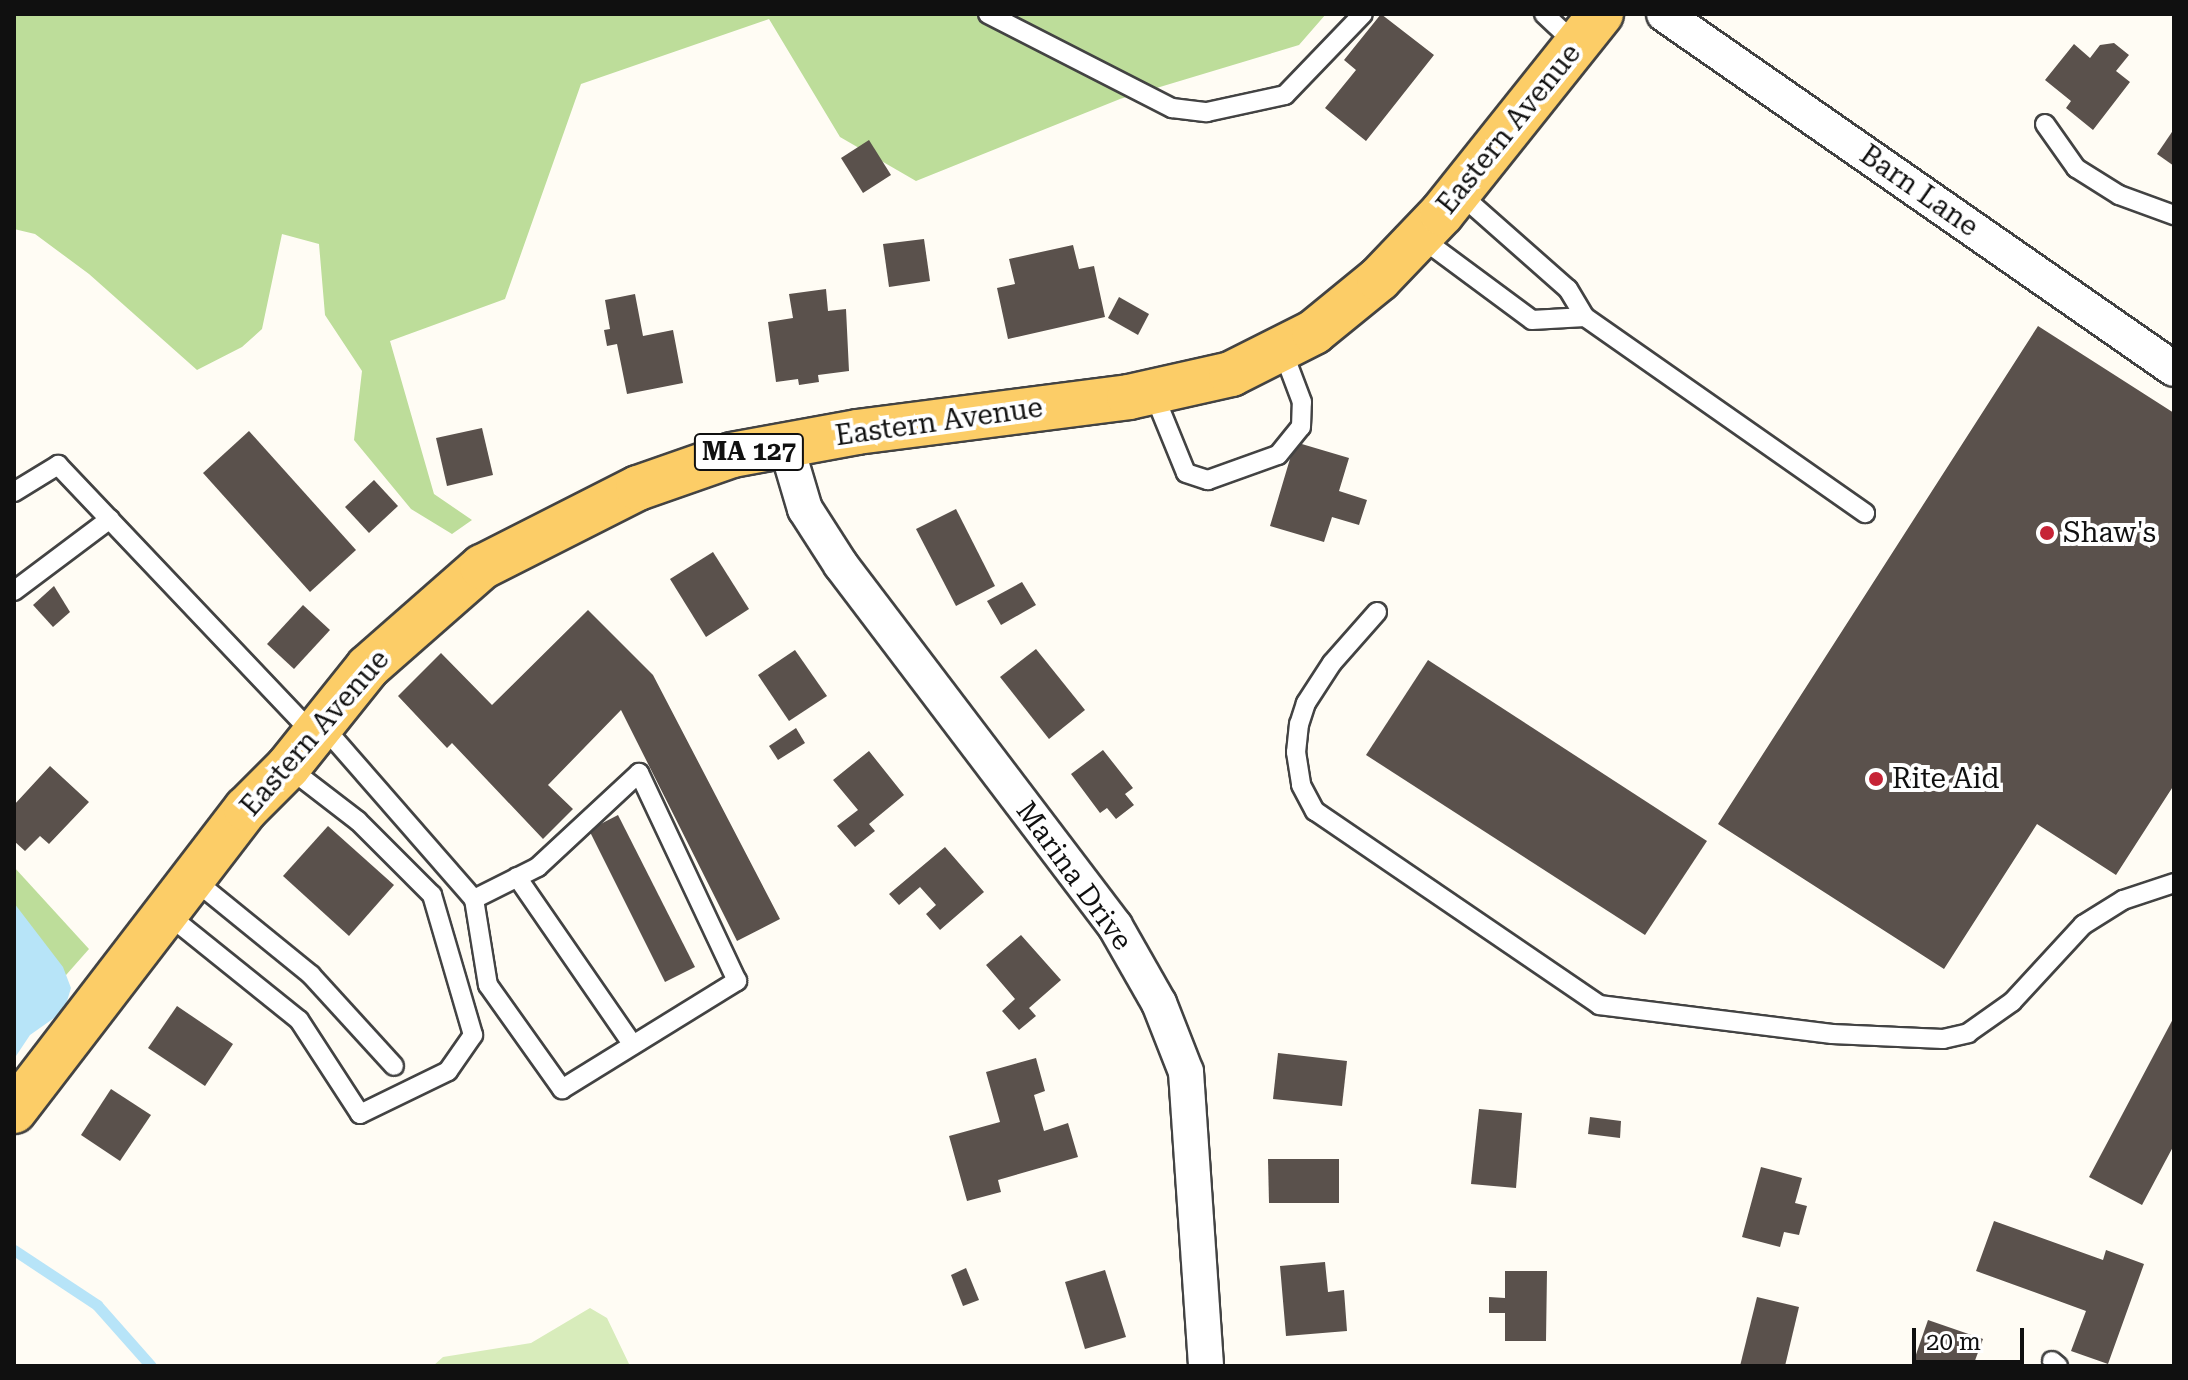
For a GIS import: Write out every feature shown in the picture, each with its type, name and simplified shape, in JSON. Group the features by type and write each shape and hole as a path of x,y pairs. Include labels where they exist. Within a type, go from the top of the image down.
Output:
{"main road":[{"name":"Eastern Avenue","path":"14,1111 246,809 308,742 368,667 482,567 638,488 732,455 1153,392 1231,374 1314,332 1420,237 1459,193 1589,29"}],"street":[{"name":"Barn Lane","path":"1664,14 2165,353"},
{"name":"Marina Drive","path":"786,445 805,509 841,565 1115,926 1159,1003 1186,1072 1206,1366"}],"lane":[{"path":"988,14 1172,108 1207,112 1285,95 1363,14"},
{"path":"1544,14 1589,29"},
{"path":"2045,124 2076,168 2119,195 2174,215"},
{"path":"1459,193 1568,289 1585,317 1865,513"},
{"path":"1420,237 1532,320 1585,317"},
{"path":"1153,392 1186,473 1208,480 1278,455 1301,427 1302,402 1282,349"},
{"path":"14,492 58,465 110,519 308,742 474,899 488,985 562,1089 737,981 639,773 538,867 474,899"},
{"path":"14,591 110,519"},
{"path":"1377,612 1332,663 1306,703 1299,724 1296,752 1301,785 1315,811 1599,1005 1832,1034 1943,1039 1968,1033 2012,1002 2083,925 2123,900 2174,883"},
{"path":"167,914 299,1020 360,1114 448,1071 473,1035 432,895 358,821 308,742"},
{"path":"517,877 633,1045"},
{"path":"193,879 311,975 394,1066"}],"green space":[{"path":"14,14 1326,14 1299,45 1120,99 916,181 840,137 769,19 581,84 505,299 390,341 434,494 472,520 452,534 411,509 354,440 362,371 325,315 319,244 282,234 262,329 242,347 197,370 89,274 35,234 14,229"},
{"path":"14,867 89,949 14,1034"},
{"path":"590,1308 607,1318 630,1366 433,1366 443,1357 531,1343"}],"water":[{"path":"14,903 63,967 71,988 64,1011 30,1035 14,1059"}],"building":[{"path":"1381,14 1434,55 1366,141 1325,108 1356,70 1344,60"},
{"path":"2114,43 2129,55 2116,71 2130,82 2093,130 2066,108 2071,101 2045,80 2074,44 2090,58 2100,45"},
{"path":"2174,129 2174,166 2157,154"},
{"path":"869,140 891,175 863,193 841,158"},
{"path":"924,239 930,281 889,287 883,244"},
{"path":"1073,245 1079,269 1094,266 1105,317 1008,339 997,288 1015,284 1009,259"},
{"path":"826,289 828,311 846,309 849,371 818,375 819,382 799,385 798,379 776,382 768,322 793,318 789,294"},
{"path":"635,294 643,336 673,330 683,383 627,394 617,344 607,346 604,330 610,329 605,300"},
{"path":"1119,297 1149,314 1138,335 1108,318"},
{"path":"2038,326 2174,413 2174,785 2116,875 2037,824 1944,969 1718,824"},
{"path":"482,428 493,475 447,486 436,438"},
{"path":"249,431 356,550 310,592 203,473"},
{"path":"1295,442 1349,458 1339,491 1367,500 1359,525 1332,517 1324,542 1270,526"},
{"path":"374,480 398,506 369,533 345,507"},
{"path":"956,509 995,586 956,606 916,529"},
{"path":"713,552 749,609 706,637 670,579"},
{"path":"1022,582 1036,605 1001,625 987,601"},
{"path":"54,586 70,612 53,627 33,605"},
{"path":"303,605 330,630 294,669 267,644"},
{"path":"588,610 653,675 780,919 737,941 621,710 548,785 573,809 543,839 452,743 447,748 398,696 441,653 492,705"},
{"path":"1036,649 1085,710 1049,739 1000,677"},
{"path":"795,650 827,696 789,721 758,675"},
{"path":"1428,660 1707,841 1645,935 1366,755"},
{"path":"796,728 805,743 778,760 769,746"},
{"path":"1103,750 1133,788 1125,794 1134,805 1116,819 1107,808 1100,813 1071,774"},
{"path":"869,751 904,795 869,824 875,831 855,847 837,826 858,810 833,780"},
{"path":"50,766 89,802 49,844 40,836 25,851 14,841 14,805"},
{"path":"618,815 695,967 665,982 589,830"},
{"path":"328,826 394,885 349,936 283,876"},
{"path":"945,847 984,892 940,930 926,914 936,905 920,887 899,905 889,894"},
{"path":"1021,935 1061,980 1029,1008 1036,1016 1019,1030 1002,1011 1015,999 986,965"},
{"path":"177,1006 233,1044 205,1086 148,1048"},
{"path":"2174,1017 2174,1145 2142,1205 2089,1177"},
{"path":"1278,1053 1347,1061 1342,1106 1273,1099"},
{"path":"1036,1058 1045,1091 1034,1095 1044,1131 1068,1123 1078,1157 998,1180 1001,1192 967,1201 949,1136 1000,1122 986,1072"},
{"path":"111,1089 151,1115 120,1161 81,1135"},
{"path":"1479,1109 1522,1113 1516,1188 1471,1184"},
{"path":"1590,1117 1621,1121 1620,1138 1588,1134"},
{"path":"1268,1159 1339,1159 1339,1203 1269,1203"},
{"path":"1761,1167 1802,1178 1795,1203 1807,1206 1799,1235 1784,1232 1780,1247 1742,1237"},
{"path":"1994,1221 2103,1260 2106,1250 2144,1264 2108,1364 2071,1351 2086,1311 1976,1271"},
{"path":"1325,1262 1328,1292 1344,1290 1347,1331 1286,1336 1280,1266"},
{"path":"966,1268 979,1300 963,1306 951,1275"},
{"path":"1105,1270 1126,1337 1085,1349 1065,1282"},
{"path":"1505,1271 1547,1271 1546,1341 1505,1341 1505,1313 1489,1313 1489,1297 1505,1298"},
{"path":"1757,1297 1799,1307 1785,1366 1740,1366"},
{"path":"1928,1320 1983,1339 1973,1366 1912,1366"}],"waterway":[{"path":"14,1250 97,1305 151,1366"}],"place":[{"name":"Shaw's","path":"2047,533"},
{"name":"Rite Aid","path":"1876,779"}]}
